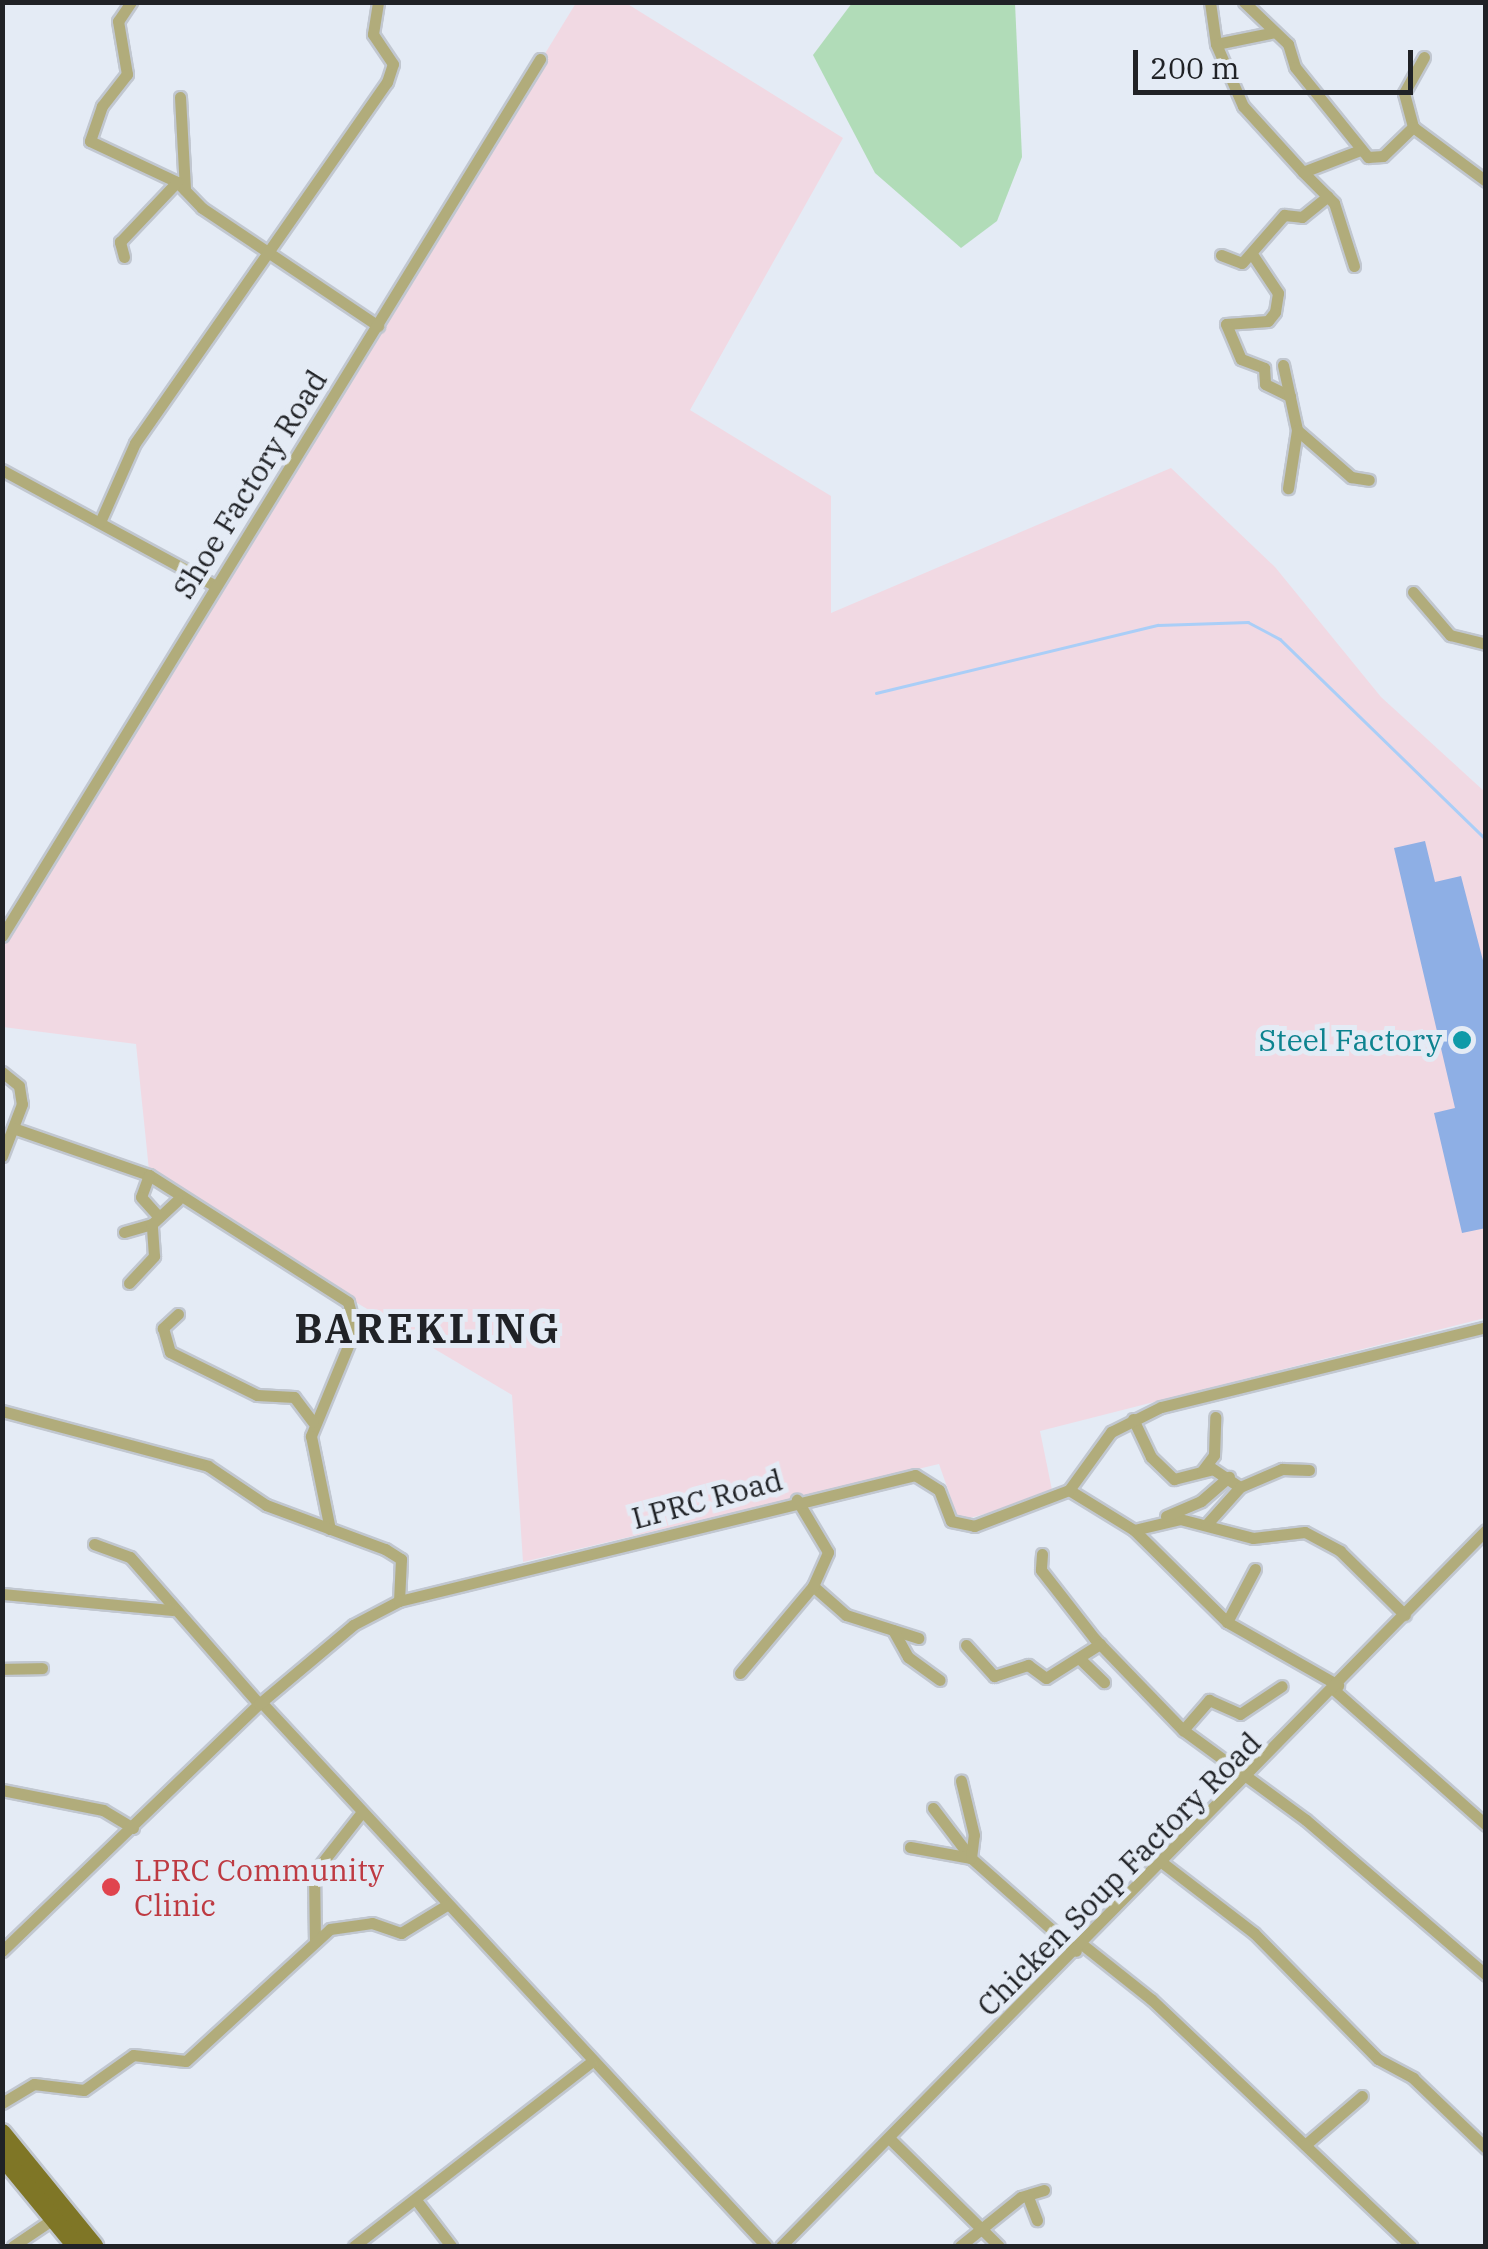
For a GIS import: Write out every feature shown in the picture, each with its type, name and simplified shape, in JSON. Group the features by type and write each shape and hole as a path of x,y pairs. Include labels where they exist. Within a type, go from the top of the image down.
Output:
{"main road":[{"path":"2,2134 94,2246"},
{"path":"2,2156 76,2246"}],"street":[{"path":"132,2 118,21 127,74 102,106 90,140 181,186 269,254 378,326"},
{"path":"100,522 135,443 391,74 389,55 373,34 378,2"},
{"path":"1210,2 1216,44 1243,106 1328,196 1354,266"},
{"path":"1244,2 1275,32 1360,150"},
{"path":"1216,44 1275,32"},
{"path":"1424,57 1404,93 1412,128 1486,181"},
{"name":"Shoe Factory Road","path":"2,936 540,59"},
{"path":"124,257 120,242 181,186 180,96"},
{"path":"1302,172 1360,150 1383,156 1412,128"},
{"path":"1220,255 1236,264 1252,254 1284,215 1302,218 1328,196"},
{"path":"1252,254 1278,293 1275,312 1268,321 1226,324 1241,359 1264,368 1266,384 1290,396"},
{"path":"1283,365 1296,430 1288,488"},
{"path":"1296,430 1350,477 1369,480"},
{"path":"2,470 216,586"},
{"path":"1413,592 1450,635 1486,644"},
{"path":"2,1072 21,1096 2,1156"},
{"path":"13,1128 148,1175 178,1200 348,1302 355,1329 313,1422"},
{"path":"129,1283 154,1256 156,1221 141,1197 148,1175"},
{"path":"124,1232 156,1221 178,1200"},
{"path":"178,1314 162,1328 170,1352 257,1395 294,1397 313,1422 330,1529"},
{"path":"1486,1328 1133,1419 1111,1432 1068,1490 1137,1529 1228,1622 1335,1687 1486,1825"},
{"path":"2,1410 208,1466 266,1506 400,1558 398,1601"},
{"path":"1202,1470 1214,1455 1215,1417"},
{"path":"1133,1419 1151,1456 1174,1479 1202,1470 1230,1477 1240,1487"},
{"path":"1206,1525 1240,1487 1282,1469 1309,1470"},
{"name":"LPRC Road","path":"2,1951 261,1703 344,1632 398,1601 797,1500 916,1475 939,1490 952,1521 974,1526 1068,1490"},
{"path":"1137,1529 1201,1502 1230,1477"},
{"path":"740,1673 813,1586 828,1552 797,1500"},
{"path":"1137,1529 1180,1519 1253,1538 1305,1532 1340,1551 1405,1615"},
{"name":"Chicken Soup Factory Road","path":"780,2246 891,2140 1249,1779 1486,1530"},
{"path":"94,1544 122,1550 172,1610 445,1906 766,2246"},
{"path":"1042,1554 1041,1570 1100,1644 1183,1730 1249,1779 1486,1975"},
{"path":"1228,1622 1255,1569"},
{"path":"813,1586 846,1616 918,1638"},
{"path":"2,1594 172,1610"},
{"path":"893,1630 908,1657 940,1680"},
{"path":"966,1645 998,1677 1028,1664 1053,1677 1100,1644"},
{"path":"1081,1660 1104,1682"},
{"path":"2,1669 42,1668"},
{"path":"1183,1730 1209,1700 1240,1714 1282,1686"},
{"path":"961,1781 974,1834 971,1858"},
{"path":"2,1790 104,1810 133,1828"},
{"path":"933,1808 971,1858 1304,2145 1411,2246"},
{"path":"315,1942 314,1874 362,1812"},
{"path":"910,1847 971,1858"},
{"path":"1164,1864 1254,1933 1378,2059 1414,2078 1486,2148"},
{"path":"2,2103 34,2084 84,2090 133,2055 177,2062 201,2053 315,1942 340,1925 401,1933 445,1906"},
{"path":"354,2246 591,2062"},
{"path":"1304,2145 1362,2096"},
{"path":"891,2140 999,2246"},
{"path":"960,2246 1028,2197 1044,2190"},
{"path":"1028,2197 1037,2220"},
{"path":"416,2200 451,2246"},
{"path":"13,2246 54,2219"}],"shaded area":[{"path":"576,3 626,3 843,138 690,410 831,496 831,613 1171,468 1275,567 1381,697 1485,792 1485,1318 1040,1431 1053,1495 959,1521 939,1464 523,1562 512,1395 150,1180 136,1044 3,1027 2,941"}],"green space":[{"path":"852,3 1015,3 1022,157 997,221 961,248 875,173 813,55"}],"building":[{"name":"Steel Factory","path":"1425,841 1435,882 1461,876 1486,972 1486,1228 1462,1233 1434,1113 1455,1108 1394,848"}],"waterway":[{"path":"876,693 1158,625 1248,622 1280,639 1486,839"}],"place":[{"name":"Steel Factory","path":"1462,1040"},
{"name":"LPRC Community Clinic","path":"111,1887"}],"district":[{"name":"BAREKLING","path":"428,1328"}]}
